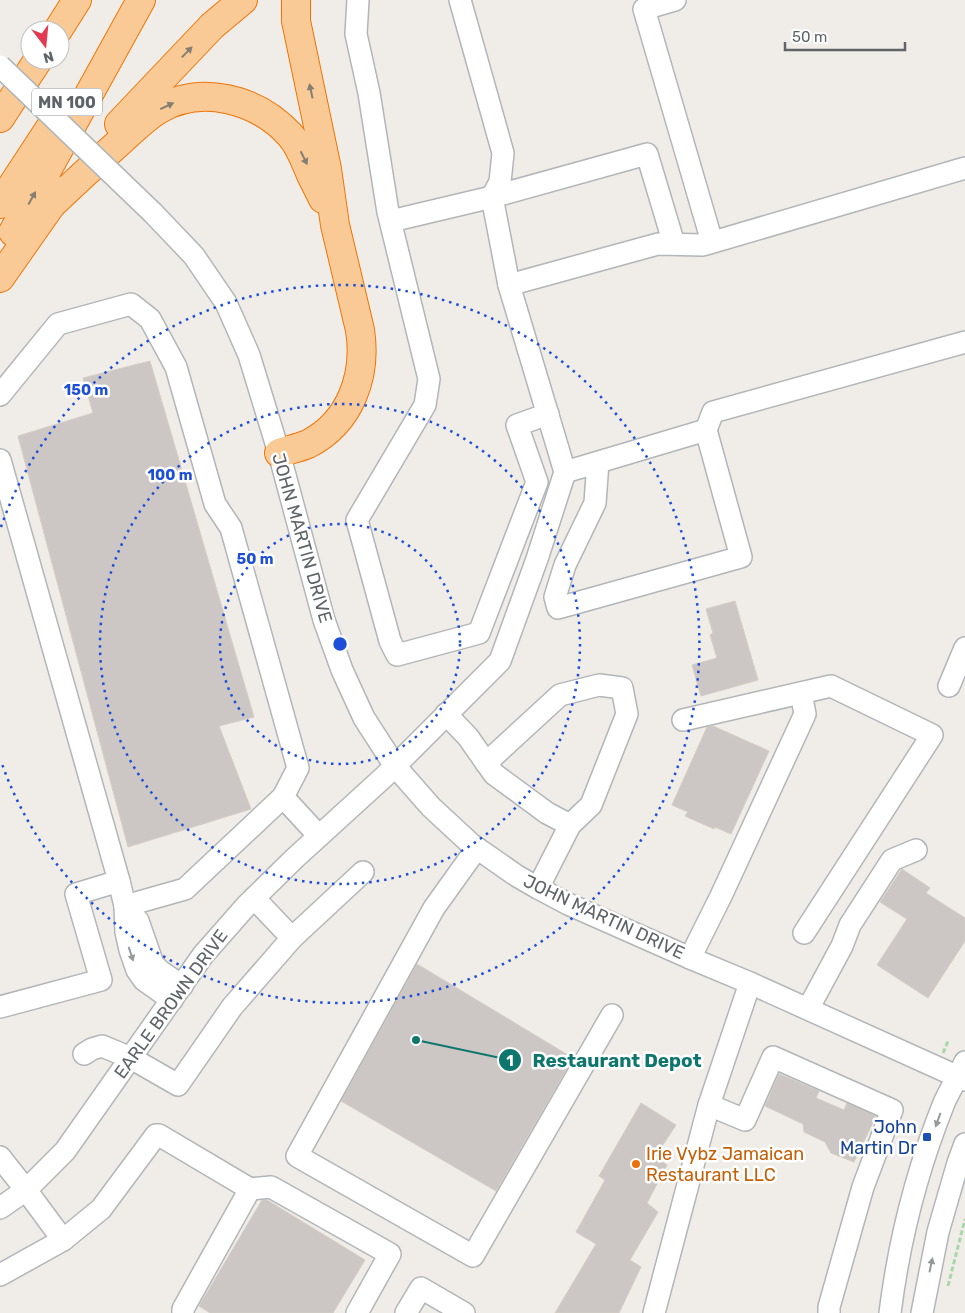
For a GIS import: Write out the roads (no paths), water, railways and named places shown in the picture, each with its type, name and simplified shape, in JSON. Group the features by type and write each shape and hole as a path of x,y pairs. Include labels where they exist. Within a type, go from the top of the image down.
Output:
{"highway":[{"path":"64,20 77,0"},
{"name":"MN 100","path":"0,204 134,0"},
{"path":"0,256 141,0"},
{"path":"0,278 75,172 134,106 212,26 243,0"},
{"path":"279,453 307,444 322,436 335,423 353,398 358,384 363,347 335,225 327,169 296,21 296,0"},
{"name":"MN 100","path":"0,118 31,70"},
{"path":"50,206 143,121 159,110 186,99 215,97 248,105 263,113 290,135 303,155 335,225"}],"street":[{"path":"358,0 356,34 369,93 391,221 429,379 425,405 357,520 390,641 397,655 479,633 537,482 517,425 548,414"},
{"path":"460,0 503,153 500,182 492,197 509,285 565,472 706,430"},
{"path":"675,0 644,9 712,242"},
{"name":"JOHN MARTIN DRIVE","path":"0,66 153,213 194,256 226,303 249,355 279,453 324,620 342,670 364,718 395,766 431,807 471,844 517,876 568,904 808,1009 963,1073"},
{"path":"391,221 492,197 647,154 674,244"},
{"path":"509,285 658,244 703,245 965,168"},
{"path":"0,396 58,324 131,304 150,319 176,367 215,504 231,528 298,768 283,797 185,889 126,906"},
{"path":"598,462 595,503 565,565 555,598 558,608 741,557 706,430 713,412 965,342"},
{"path":"0,460 126,906 138,921 153,964 177,993"},
{"name":"EARLE BROWN DRIVE","path":"0,1208 26,1190 65,1151 203,955 254,898 395,766 500,661 537,559 565,472"},
{"path":"537,559 565,565"},
{"path":"949,686 965,648"},
{"path":"486,763 560,695 599,685 622,688 627,714 591,805 570,825 538,888"},
{"path":"683,720 831,686 932,735 804,933"},
{"path":"690,958 721,896 805,714 801,693"},
{"path":"446,714 468,737 494,774 547,813 570,825"},
{"path":"283,797 319,836"},
{"path":"477,848 434,908 297,1156 472,1256 612,1015"},
{"path":"808,1009 842,946 850,925 892,860 916,850"},
{"path":"84,1054 102,1046 131,1058 178,1085 232,1007 292,938 363,872"},
{"path":"0,1007 101,980 76,894 119,881"},
{"path":"254,898 292,938"},
{"path":"654,1313 709,1105 750,982"},
{"path":"709,1105 745,1120 773,1057 892,1110 863,1187 829,1307 829,1313"},
{"path":"886,1311 902,1240 922,1166 945,1102 963,1073"},
{"path":"0,1275 63,1240 101,1209 158,1135 250,1189 271,1188 390,1254 357,1313"},
{"path":"922,1313 938,1232 965,1144"},
{"path":"0,1157 63,1240"},
{"path":"183,1313 183,1309 250,1189"},
{"path":"406,1313 421,1288 464,1313"}],"place":[{"name":"Restaurant Depot","path":"416,1040"},
{"name":"John Martin Dr","path":"927,1137"},
{"name":"Irie Vybz Jamaican Restaurant LLC","path":"636,1164"}]}
